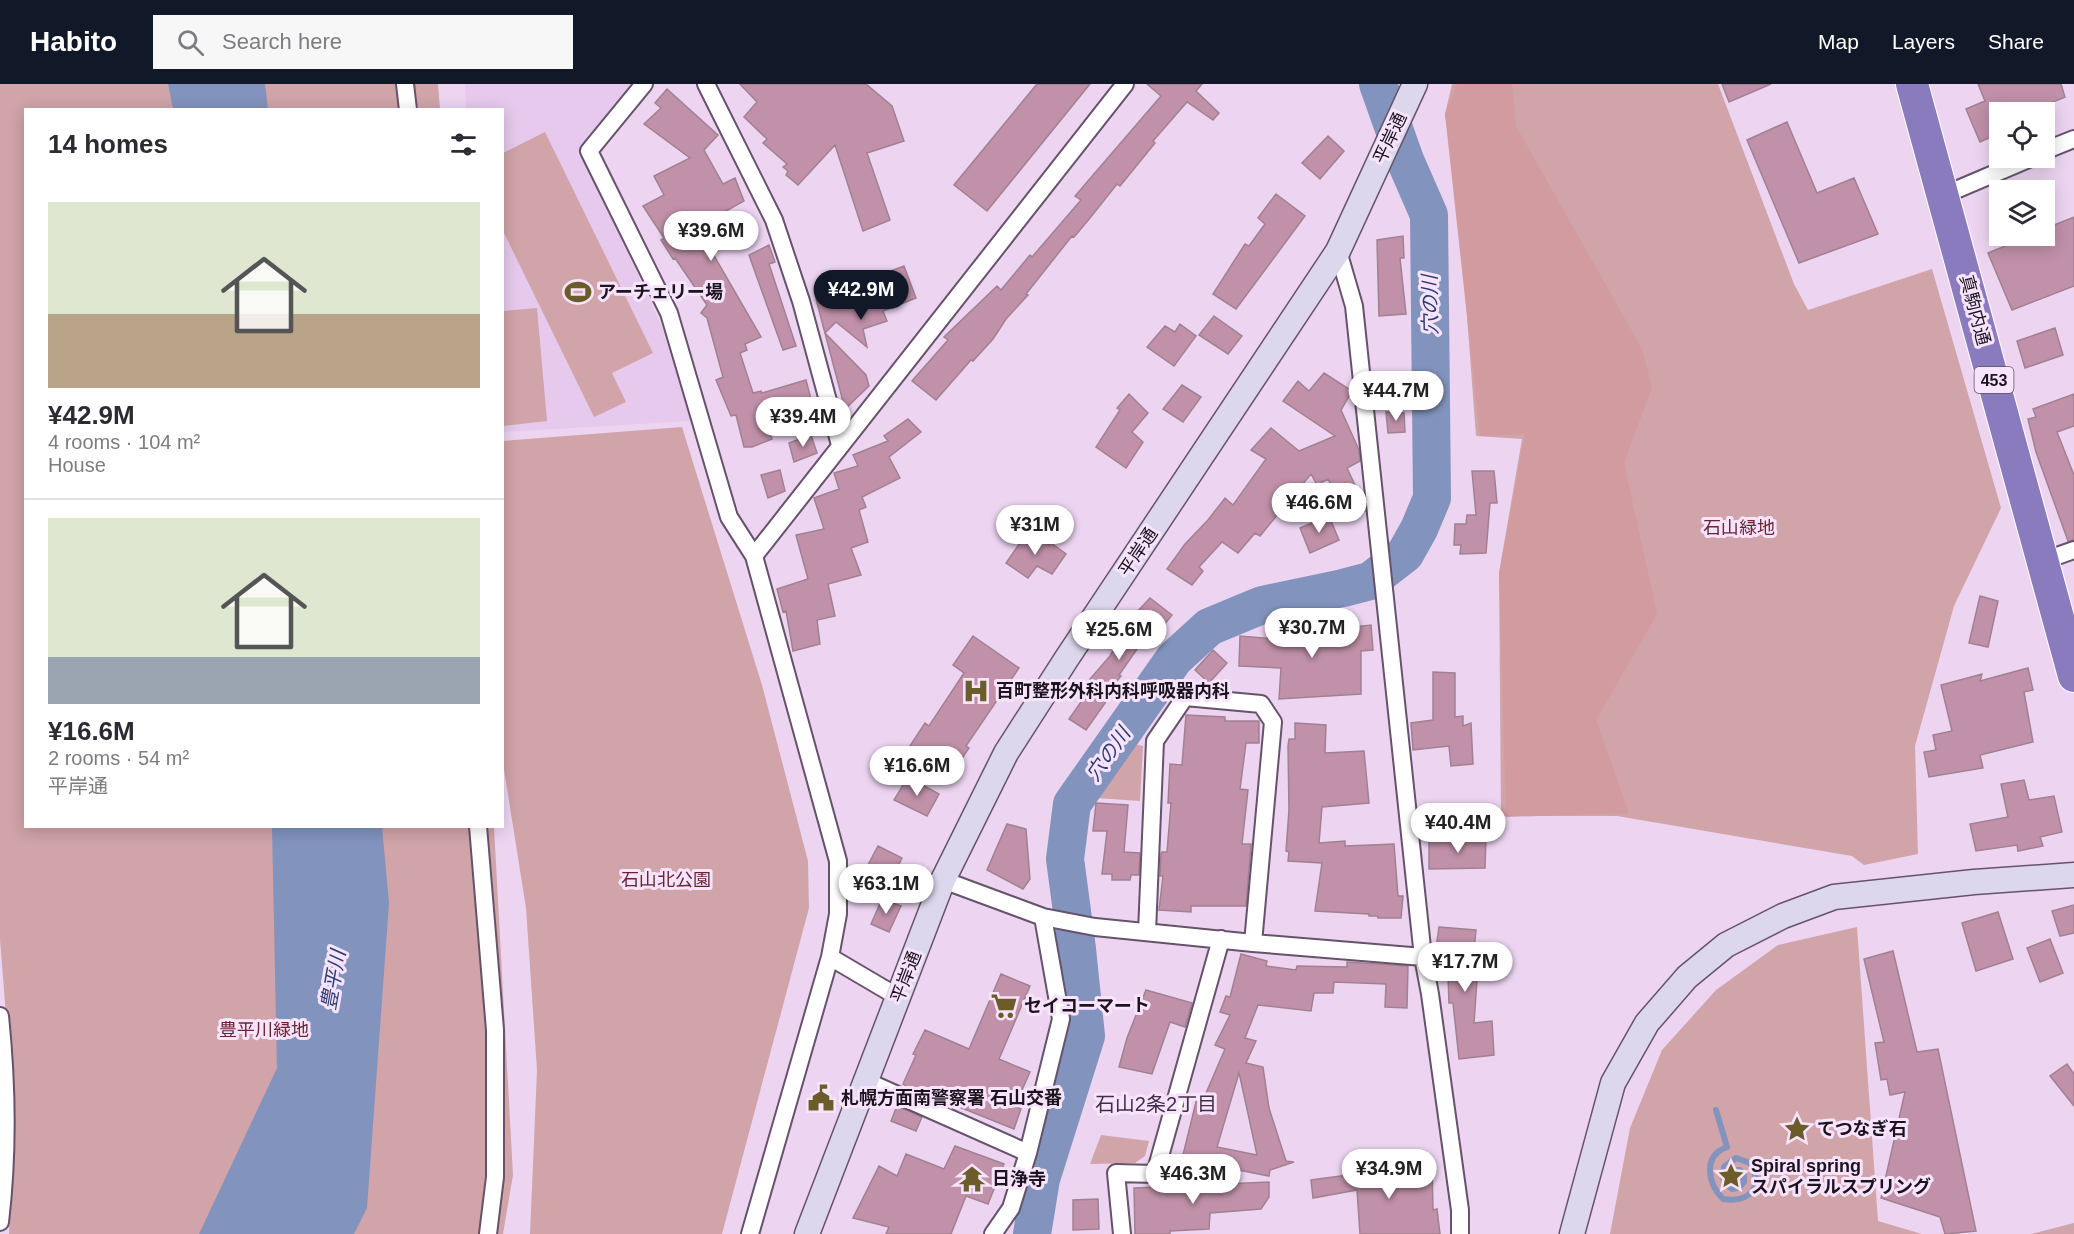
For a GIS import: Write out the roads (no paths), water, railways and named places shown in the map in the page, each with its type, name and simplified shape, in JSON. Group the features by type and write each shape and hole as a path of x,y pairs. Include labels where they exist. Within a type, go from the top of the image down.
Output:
{"highway":[{"name":"真駒内通","path":"1912,84 2074,676"}],"street":[{"path":"405,84 408,108"},
{"path":"644,84 589,151 669,313 729,518 754,556 838,861 838,914 830,957 750,1234"},
{"path":"706,84 774,220 801,301 840,445"},
{"path":"754,556 1125,84"},
{"name":"平岸通","path":"807,1234 943,880 1006,753 1338,251 1415,84"},
{"path":"2055,147 2074,139"},
{"path":"1944,195 2007,168"},
{"path":"1338,251 1354,306 1423,957 1460,1210 1460,1234"},
{"path":"2043,561 2074,550"},
{"path":"1147,932 1155,741 1185,697 1260,704 1273,722 1253,943"},
{"path":"478,828 495,1030 495,1178 488,1234"},
{"path":"1572,1234 1613,1083 1647,1023 1687,977 1726,945 1783,916 1834,897 1974,882 2074,875"},
{"path":"943,880 1050,919 1095,927 1423,957"},
{"path":"993,1234 1011,1208 1028,1153 1061,1019 1050,919"},
{"path":"1122,1234 1116,1173 1155,1174 1221,939"},
{"path":"830,957 898,997"},
{"path":"0,1016 3,1040 5,1124 4,1187 0,1222"},
{"path":"866,1081 1028,1153"}],"water":[{"path":"168,84 265,84 268,108 173,108"},
{"name":"豊平川","path":"272,828 382,828 389,903 367,1208 354,1234 199,1234 277,1068"}],"waterway":[{"name":"穴の川","path":"1032,1234 1041,1179 1086,1036 1065,859 1072,804 1174,659 1209,627 1262,605 1370,581 1405,554 1432,498 1429,215 1405,160 1378,84"},
{"path":"1716,1110 1727,1147 1714,1157 1710,1171 1714,1186 1723,1199 1741,1198 1752,1192 1755,1179 1750,1163 1736,1158 1724,1167 1724,1180 1732,1189 1740,1187 1744,1182 1744,1174 1740,1170 1732,1173 1731,1178 1735,1181 1738,1178 1735,1177"}],"place":[{"name":"アーチェリー場","path":"578,292"},
{"name":"百町整形外科内科呼吸器内科","path":"976,691"},
{"name":"セイコーマート","path":"1004,1006"},
{"name":"札幌方面南警察署 石山交番","path":"821,1098"},
{"name":"てつなぎ石","path":"1797,1129"},
{"name":"Spiral spring スパイラルスプリング","path":"1731,1176"},
{"name":"日浄寺","path":"972,1179"}],"district":[{"name":"石山2条2丁目","path":"1156,1104"}],"park label":[{"name":"石山緑地","path":"1739,528"},
{"name":"石山北公園","path":"666,880"},
{"name":"豊平川緑地","path":"264,1030"}]}
